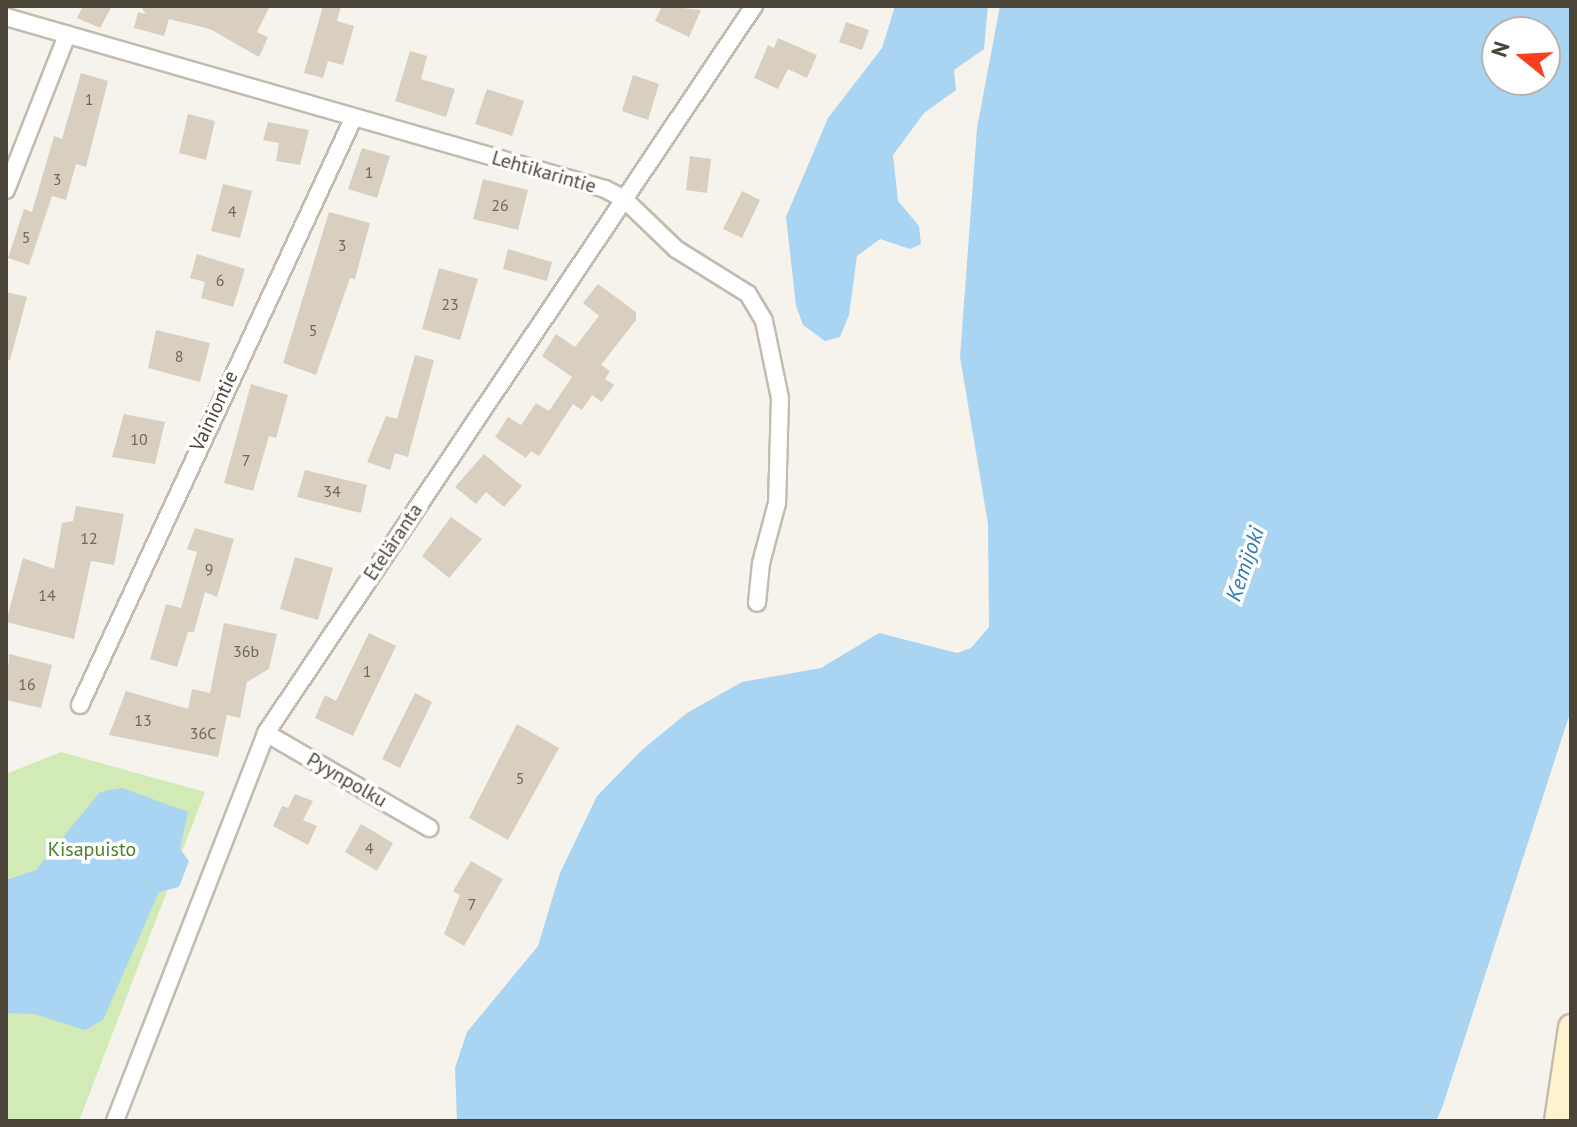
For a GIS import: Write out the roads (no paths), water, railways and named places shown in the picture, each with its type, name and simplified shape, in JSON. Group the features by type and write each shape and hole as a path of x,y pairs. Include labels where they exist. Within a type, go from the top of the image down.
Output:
{"main road":[{"path":"1557,1121 1571,1027"}],"street":[{"name":"Eteläranta","path":"115,1121 266,733 754,6"},
{"name":"Lehtikarintie","path":"6,17 623,198 676,249 748,294 764,321 780,398 777,503 761,563 757,603"},
{"path":"6,190 67,35"},
{"name":"Vainiontie","path":"80,705 353,119"},
{"name":"Pyynpolku","path":"266,733 429,828"}],"water":[{"path":"895,6 988,6 984,49 954,70 956,90 924,113 893,155 898,201 919,226 921,244 910,249 880,239 857,256 849,315 840,337 825,341 803,325 796,306 786,217 828,118 882,48"},
{"name":"Kemijoki","path":"1000,6 1571,6 1571,710 1436,1121 457,1121 455,1068 467,1032 538,946 560,873 597,796 642,750 687,713 742,682 821,668 879,633 957,653 971,648 989,627 988,524 960,357 977,128"},
{"path":"122,788 188,812 180,849 189,861 179,887 159,892 103,1020 85,1030 34,1014 6,1013 6,880 36,870 100,792"}],"park label":[{"name":"Kisapuisto","path":"92,849"}]}
